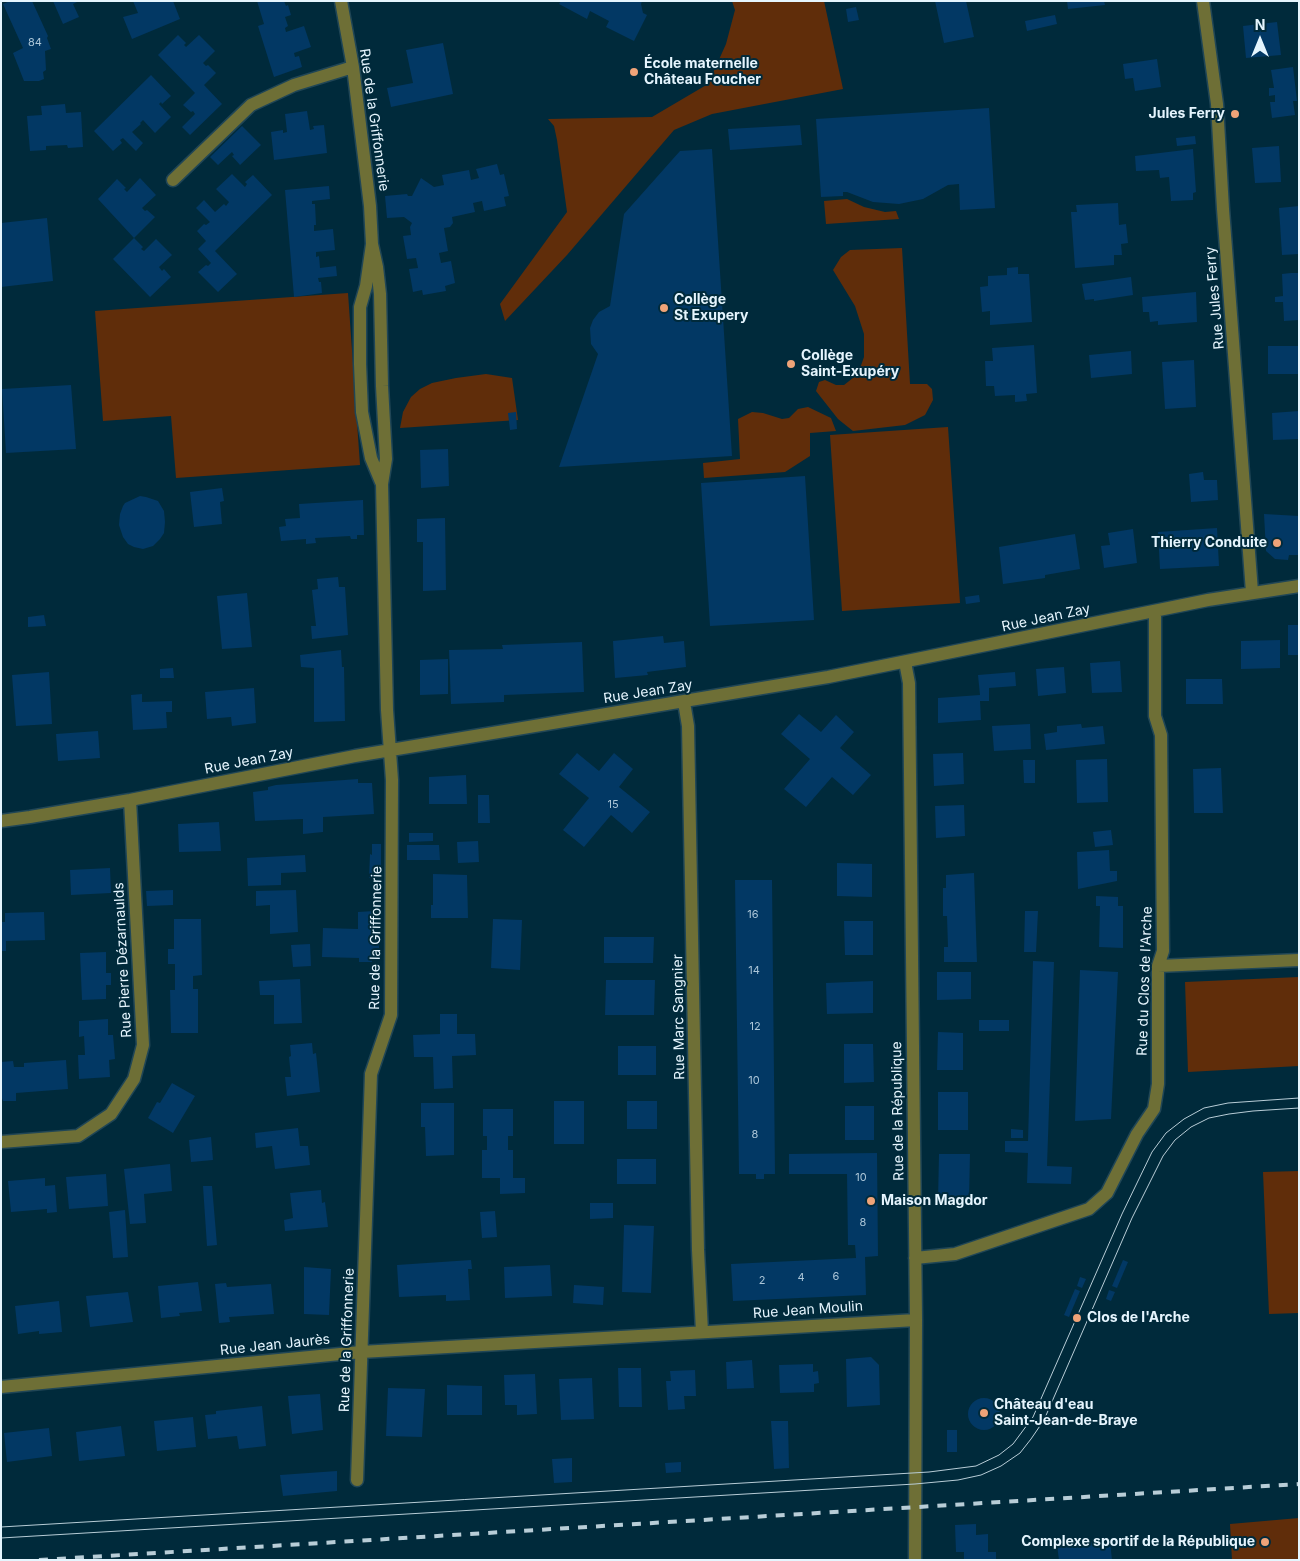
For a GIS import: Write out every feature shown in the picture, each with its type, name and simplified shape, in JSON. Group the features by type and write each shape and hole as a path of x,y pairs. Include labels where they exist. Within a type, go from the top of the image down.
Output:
{"street":[{"name":"Rue de la Griffonnerie","path":"341,1 353,67 370,206 372,244 380,294 386,459 382,484 389,750 392,780 391,1015 372,1074 357,1480"},
{"name":"Rue Jules Ferry","path":"1203,1 1218,104 1223,209 1252,592"},
{"path":"173,180 251,105 294,85 353,67"},
{"name":"Rue de la Griffonnerie","path":"372,244 366,286 360,307 360,364 362,412 372,458 382,484"},
{"name":"Rue Jean Zay","path":"1,821 130,800 389,750 684,702 905,662 1252,592 1299,586"},
{"name":"Rue du Clos de l'Arche","path":"915,1258 955,1254 1089,1209 1107,1193 1137,1134 1154,1109 1158,1084 1158,966 1163,952 1161,735 1155,716 1155,611"},
{"name":"Rue de la République","path":"905,662 909,683 916,1320 915,1560"},
{"name":"Rue Marc Sangnier","path":"684,702 688,726 698,1250 702,1332"},
{"name":"Rue Pierre Dézarnaulds","path":"1,1142 78,1136 112,1114 134,1079 142,1045 130,800"},
{"path":"1158,966 1299,960"},
{"name":"Rue Jean Moulin","path":"702,1332 916,1320"},
{"name":"Rue Jean Jaurès","path":"1,1387 361,1352 702,1332"}],"shaded area":[{"path":"732,1 824,1 843,89 712,114 674,130 567,255 505,321 500,304 567,212 557,140 554,126 548,119 652,117 708,84 726,44 735,10"},
{"path":"847,199 864,207 885,212 896,211 899,219 826,224 824,201"},
{"path":"902,248 910,384 927,384 932,389 933,400 925,415 905,425 853,431 838,419 816,391 819,382 825,380 836,385 844,385 858,374 864,357 864,334 855,306 833,270 841,257 850,250"},
{"path":"348,293 360,465 176,478 171,416 103,421 95,311"},
{"path":"486,374 512,378 518,420 400,428 403,412 411,397 420,389 432,383"},
{"path":"808,407 831,418 836,431 810,433 810,456 785,472 704,478 703,463 740,459 738,419 752,412 763,413 782,419 789,418 798,409"},
{"path":"948,427 960,603 842,611 830,435"},
{"path":"1299,977 1299,1066 1188,1072 1185,982"},
{"path":"1299,1171 1299,1313 1269,1314 1263,1172"},
{"name":"Complexe sportif de la République","path":"1299,1518 1299,1560 1232,1560 1230,1524"}],"building":[{"path":"10,1 32,1 48,36 51,49 45,51 46,70 43,72 44,79 39,81 24,81 13,53 23,48 3,4"},
{"path":"53,1 79,1 73,4 79,17 63,24"},
{"path":"133,1 173,1 180,19 132,39 123,17 138,13"},
{"path":"257,1 284,1 286,6 288,5 291,15 285,17 288,26 285,28 286,32 304,26 311,47 294,53 295,57 299,56 302,67 274,77 258,26 264,24"},
{"path":"561,1 642,1 643,13 647,15 634,41 606,27 609,21 590,11 587,19 559,4"},
{"path":"935,1 966,1 974,37 944,43"},
{"path":"1067,1 1104,1 1105,5 1068,9"},
{"path":"856,7 859,20 848,22 846,9"},
{"path":"1055,15 1057,24 1027,31 1025,21"},
{"path":"1277,22 1281,55 1246,58 1243,26"},
{"path":"178,35 186,43 184,45 186,47 199,35 215,51 203,63 216,73 204,85 222,104 190,135 182,127 195,114 183,105 195,93 158,55"},
{"path":"443,43 453,94 391,107 387,88 413,83 406,50"},
{"path":"1157,59 1161,87 1135,91 1133,78 1125,79 1123,64"},
{"path":"1293,67 1297,101 1293,101 1295,115 1272,118 1270,102 1275,102 1275,95 1269,96 1269,88 1274,88 1271,70"},
{"path":"151,75 171,96 162,104 161,102 159,104 171,117 155,133 143,120 132,132 143,143 136,151 123,138 120,140 122,143 113,151 94,131"},
{"path":"65,104 66,113 81,112 83,147 68,148 67,145 46,146 46,150 30,151 27,116 42,115 41,106"},
{"path":"989,108 995,208 960,210 959,184 948,185 923,199 899,204 873,202 847,192 843,192 843,196 821,197 816,119"},
{"path":"307,111 310,130 314,129 313,126 324,125 327,153 274,160 271,132 283,130 283,133 287,132 285,114"},
{"path":"800,125 802,145 730,150 728,129"},
{"path":"242,126 261,145 240,165 232,156 234,155 232,152 218,165 210,157"},
{"path":"1195,136 1196,144 1177,146 1176,138"},
{"path":"1279,146 1281,182 1255,183 1252,148"},
{"name":"Collège St Exupery","path":"712,149 732,456 559,467 598,354 591,344 590,328 599,312 610,306 624,214 680,151"},
{"path":"1193,149 1196,192 1193,193 1193,200 1171,201 1169,177 1160,178 1159,170 1136,171 1135,156"},
{"path":"497,164 500,175 504,174 509,196 504,197 506,206 484,211 482,201 473,203 475,212 452,217 453,223 450,227 444,228 448,251 439,253 441,263 451,261 455,283 445,286 446,291 423,295 422,290 413,292 409,269 418,268 416,258 407,259 403,236 411,235 410,227 412,223 404,217 387,218 385,196 407,194 412,196 421,178 434,187 444,185 442,175 469,170 471,180 479,178 476,169"},
{"path":"232,174 245,187 247,184 245,182 253,175 272,195 215,251 237,274 218,292 198,272 211,263 198,249 206,241 197,231 204,224 206,225 210,222 196,208 204,200 215,212 224,204 226,206 229,202 216,189"},
{"path":"140,178 156,195 142,208 155,217 134,238 98,199 117,179 126,188 124,189 127,192"},
{"path":"329,186 330,199 312,201 312,204 315,204 316,225 314,225 314,231 333,229 335,250 316,252 316,257 319,256 320,268 336,266 337,276 318,278 319,282 321,282 322,293 294,297 285,190"},
{"path":"1118,203 1119,225 1126,224 1128,243 1121,244 1122,255 1114,255 1114,265 1075,268 1071,212 1077,212 1076,205"},
{"path":"1299,206 1299,254 1282,255 1279,208"},
{"path":"47,218 53,281 1,287 1,223"},
{"path":"134,238 143,247 141,249 144,251 156,239 172,255 159,267 162,271 164,269 171,277 150,297 113,259"},
{"path":"1018,267 1018,274 1029,274 1032,322 990,325 990,311 982,312 980,287 988,286 988,276 1007,275 1007,268"},
{"path":"1299,273 1299,320 1284,321 1283,302 1275,302 1275,297 1283,296 1282,274"},
{"path":"1131,277 1133,295 1094,301 1094,299 1085,300 1082,284"},
{"path":"1196,292 1197,322 1158,325 1158,321 1150,322 1149,312 1143,312 1142,297"},
{"path":"1034,345 1037,393 1026,394 1027,401 1015,402 1015,395 995,396 994,386 986,386 985,361 993,361 992,348"},
{"path":"1268,346 1299,346 1299,374 1268,374"},
{"path":"1131,351 1132,374 1091,378 1089,355"},
{"path":"1194,360 1196,407 1165,409 1162,362"},
{"path":"71,385 76,449 6,453 2,389"},
{"path":"1299,411 1299,439 1273,440 1272,413"},
{"path":"516,412 517,429 510,430 508,413"},
{"path":"448,449 449,486 421,488 420,450"},
{"path":"1203,472 1204,480 1217,480 1218,500 1191,502 1189,474"},
{"path":"805,476 814,620 710,626 701,483"},
{"path":"222,488 224,501 220,502 222,524 194,527 190,492"},
{"path":"140,496 158,501 164,511 165,522 164,533 160,539 153,546 143,549 128,544 123,537 119,525 120,514 125,503"},
{"path":"363,500 364,535 357,535 357,539 351,539 350,536 315,538 316,543 306,544 306,539 281,541 279,527 286,526 285,519 300,518 299,504"},
{"name":"Thierry Conduite","path":"1264,514 1299,516 1298,555 1289,555 1288,560 1275,559 1266,551"},
{"path":"445,518 446,590 423,591 423,542 417,542 417,519"},
{"path":"1217,528 1219,566 1160,569 1158,532"},
{"path":"1133,529 1137,563 1104,568 1101,546 1110,545 1108,533"},
{"path":"1075,534 1080,569 1045,575 1045,578 1003,584 999,547"},
{"path":"338,577 339,587 345,587 348,635 312,639 311,626 316,626 312,590 318,589 317,579"},
{"path":"247,593 252,647 222,649 217,596"},
{"path":"979,595 980,602 966,604 965,597"},
{"path":"44,615 46,626 28,627 28,617"},
{"path":"1288,625 1299,625 1299,655 1288,655"},
{"path":"663,636 664,643 684,641 686,667 647,672 648,675 615,678 613,641"},
{"path":"1280,640 1280,668 1241,669 1241,641"},
{"path":"582,642 584,692 504,695 504,702 451,704 449,650 503,649 502,645"},
{"path":"341,650 342,667 344,667 345,721 314,722 314,668 301,667 300,655"},
{"path":"448,659 448,694 420,695 420,660"},
{"path":"1120,661 1122,692 1092,693 1090,663"},
{"path":"1064,667 1066,693 1038,696 1036,669"},
{"path":"173,668 174,678 160,678 160,669"},
{"path":"49,672 52,724 16,726 12,675"},
{"path":"1015,672 1016,686 989,688 989,701 980,701 981,720 938,723 938,698 980,695 978,675"},
{"path":"1186,679 1222,679 1223,704 1186,704"},
{"path":"254,688 256,723 232,726 231,717 207,719 205,692"},
{"path":"142,694 142,702 172,701 172,712 166,712 167,728 133,730 131,695"},
{"path":"799,714 821,732 836,715 854,732 840,748 871,775 853,795 832,777 806,807 784,789 810,759 781,734"},
{"path":"1030,724 1031,749 994,751 992,726"},
{"path":"1081,724 1082,728 1103,726 1105,744 1046,750 1044,734 1057,732 1057,726"},
{"path":"98,731 100,758 58,761 56,734"},
{"path":"577,753 599,771 614,753 633,769 619,787 650,812 632,833 611,815 584,847 563,830 589,798 559,774"},
{"path":"963,753 964,784 934,786 933,754"},
{"path":"1107,759 1108,802 1077,803 1076,760"},
{"path":"1023,760 1035,760 1035,783 1024,783"},
{"path":"1221,768 1223,813 1194,813 1193,769"},
{"path":"466,775 467,804 429,804 429,777"},
{"path":"358,779 358,783 372,783 374,814 323,817 323,832 303,834 303,819 255,821 253,792 268,790 268,787 276,785"},
{"path":"478,795 489,795 490,823 478,823"},
{"path":"964,805 965,836 936,838 935,806"},
{"path":"219,822 221,851 179,852 178,824"},
{"path":"1111,830 1113,845 1095,847 1093,832"},
{"path":"409,833 433,833 433,841 409,842"},
{"path":"478,841 479,862 458,863 457,842"},
{"path":"372,844 381,844 381,878 369,878"},
{"path":"407,845 439,845 440,860 407,860"},
{"path":"1109,850 1110,871 1117,871 1117,881 1078,889 1077,852"},
{"path":"305,855 306,872 281,873 281,885 248,886 247,858"},
{"path":"837,863 872,864 872,897 837,896"},
{"path":"110,868 111,893 71,895 70,870"},
{"path":"974,873 977,962 944,962 944,947 948,947 947,916 943,916 943,888 946,888 946,875"},
{"path":"433,874 467,875 468,918 431,918"},
{"path":"735,880 772,880 775,1174 764,1174 764,1179 756,1179 756,1174 739,1174"},
{"path":"173,890 173,905 147,906 146,891"},
{"path":"296,890 298,932 270,934 270,905 256,906 256,891"},
{"path":"1096,896 1118,897 1118,906 1123,906 1123,948 1099,947 1100,906 1096,906"},
{"path":"374,911 373,934 379,934 379,959 372,959 372,962 359,962 359,958 322,957 323,928 358,929 358,912"},
{"path":"1025,911 1038,911 1036,952 1024,952"},
{"path":"44,912 45,940 6,941 6,951 1,951 1,922 5,922 5,913"},
{"path":"174,919 201,919 202,975 193,976 193,989 198,989 198,1033 171,1033 170,990 175,990 175,964 168,964 168,949 174,949"},
{"path":"493,919 522,920 520,970 491,968"},
{"path":"844,921 873,921 873,955 845,955"},
{"path":"604,937 654,937 653,963 604,963"},
{"path":"310,944 311,966 293,967 291,945"},
{"path":"106,952 106,973 111,973 111,985 106,985 106,999 82,1000 80,953"},
{"path":"1033,961 1054,962 1047,1166 1072,1167 1071,1184 1027,1183 1028,1153 1005,1152 1005,1141 1028,1141"},
{"path":"1080,970 1118,972 1111,1119 1075,1121"},
{"path":"937,972 971,972 971,999 937,1000"},
{"path":"300,979 302,1023 274,1024 274,995 260,995 259,981"},
{"path":"606,980 655,980 654,1015 605,1015"},
{"path":"873,981 873,1013 827,1014 826,983"},
{"path":"440,1014 457,1014 457,1034 475,1034 476,1055 452,1056 453,1088 434,1089 433,1057 414,1057 413,1035 440,1034"},
{"path":"108,1019 108,1035 113,1035 115,1059 109,1060 110,1077 79,1079 78,1055 85,1055 84,1036 79,1037 79,1021"},
{"path":"979,1020 1009,1020 1009,1031 979,1031"},
{"path":"938,1032 963,1033 963,1070 937,1070"},
{"path":"312,1043 313,1054 316,1053 320,1092 287,1096 285,1077 291,1077 290,1045"},
{"path":"844,1044 873,1044 874,1082 844,1083"},
{"path":"618,1046 656,1046 656,1075 618,1075"},
{"path":"66,1060 68,1089 16,1093 16,1101 3,1101 1,1096 1,1062 13,1061 14,1067 24,1067 24,1063"},
{"path":"172,1083 195,1096 173,1133 148,1118 157,1102 160,1103"},
{"path":"938,1092 968,1092 968,1130 938,1130"},
{"path":"554,1101 584,1101 584,1144 554,1144"},
{"path":"627,1101 657,1101 657,1129 627,1129"},
{"path":"421,1103 454,1103 454,1155 426,1156 425,1127 421,1127"},
{"path":"845,1106 874,1106 874,1140 845,1140"},
{"path":"483,1109 513,1109 513,1136 508,1136 508,1150 513,1150 513,1178 525,1178 525,1193 500,1194 500,1178 482,1178 482,1150 487,1150 487,1136 483,1136"},
{"path":"298,1128 300,1146 308,1146 310,1165 275,1169 272,1146 256,1148 255,1133"},
{"path":"1011,1129 1023,1130 1023,1138 1011,1138"},
{"path":"211,1137 213,1160 191,1162 189,1140"},
{"path":"877,1153 878,1256 865,1257 866,1295 733,1301 731,1264 856,1258 855,1245 848,1245 847,1174 789,1174 789,1154"},
{"path":"939,1154 970,1154 969,1201 938,1201"},
{"path":"617,1159 656,1159 656,1184 617,1184"},
{"path":"170,1164 172,1191 144,1194 146,1223 130,1224 124,1169"},
{"path":"106,1174 108,1206 69,1209 66,1177"},
{"path":"45,1178 45,1186 55,1185 57,1212 47,1213 47,1209 11,1212 8,1181"},
{"path":"203,1186 212,1186 217,1245 207,1246"},
{"path":"321,1190 322,1203 325,1202 328,1227 285,1231 284,1220 293,1218 290,1193"},
{"path":"590,1203 613,1203 613,1218 590,1219"},
{"path":"125,1210 128,1257 113,1258 109,1212"},
{"path":"495,1211 497,1237 482,1238 480,1212"},
{"path":"624,1225 654,1226 651,1293 622,1292"},
{"path":"471,1260 472,1269 468,1269 470,1300 446,1301 446,1295 399,1297 397,1265"},
{"path":"1123,1260 1128,1262 1117,1288 1112,1286"},
{"path":"550,1265 552,1296 505,1298 504,1267"},
{"path":"304,1267 331,1269 329,1315 304,1314"},
{"path":"1080,1277 1086,1279 1082,1288 1077,1286"},
{"path":"198,1282 202,1311 179,1313 180,1316 161,1318 158,1286"},
{"path":"226,1283 227,1287 271,1284 274,1314 229,1317 230,1322 219,1323 215,1284"},
{"path":"574,1285 604,1287 603,1305 573,1303"},
{"path":"1075,1289 1080,1291 1069,1317 1064,1315"},
{"path":"1109,1290 1115,1292 1111,1301 1106,1299"},
{"path":"128,1292 133,1322 90,1327 86,1296"},
{"path":"59,1301 62,1332 39,1334 39,1331 18,1334 15,1306"},
{"path":"871,1357 879,1365 880,1405 847,1407 846,1359"},
{"path":"752,1360 754,1388 727,1389 726,1362"},
{"path":"813,1364 813,1372 818,1371 819,1383 814,1384 814,1392 780,1393 779,1365"},
{"path":"618,1368 641,1368 642,1407 619,1407"},
{"path":"695,1370 696,1396 684,1396 685,1409 668,1410 666,1381 671,1381 670,1371"},
{"path":"535,1374 537,1414 517,1415 517,1405 505,1405 504,1375"},
{"path":"592,1378 594,1419 561,1420 559,1379"},
{"path":"447,1385 482,1386 482,1415 447,1415"},
{"path":"388,1388 425,1389 422,1437 386,1436"},
{"path":"320,1394 323,1430 292,1434 288,1396"},
{"name":"Château d'eau Saint-Jean-de-Braye","path":"984,1398 990,1399 995,1403 999,1408 999,1420 995,1425 990,1429 984,1430 978,1429 973,1425 969,1420 968,1414 969,1408 973,1403 978,1399"},
{"path":"262,1406 266,1446 239,1449 237,1436 208,1439 205,1415 216,1414 216,1411"},
{"path":"193,1417 196,1447 157,1451 154,1421"},
{"path":"771,1421 788,1421 789,1468 774,1469"},
{"path":"121,1426 125,1456 79,1461 76,1432"},
{"path":"49,1428 52,1456 7,1462 4,1433"},
{"path":"947,1430 957,1430 957,1452 947,1452"},
{"path":"572,1458 572,1482 554,1483 552,1459"},
{"path":"681,1462 681,1472 666,1473 665,1463"},
{"path":"337,1471 337,1491 283,1496 280,1475"},
{"path":"976,1524 976,1535 988,1534 988,1552 996,1552 996,1560 964,1560 964,1552 956,1552 955,1525"},
{"path":"1110,1541 1112,1560 1059,1560 1057,1545"}],"tram line":[{"path":"1,1527 929,1472 976,1466 999,1455 1013,1444 1033,1417 1122,1214 1152,1152 1166,1133 1184,1119 1204,1108 1228,1103 1299,1098"},
{"path":"1,1538 915,1484 958,1480 981,1475 1001,1466 1020,1453 1044,1420 1132,1218 1163,1156 1175,1140 1191,1127 1209,1118 1253,1111 1299,1108"}],"railway":[{"path":"39,1560 1299,1484"}],"place":[{"name":"École maternelle Château Foucher","path":"634,72"},
{"name":"Jules Ferry","path":"1235,114"},
{"name":"Collège St Exupery","path":"664,308"},
{"name":"Collège Saint-Exupéry","path":"791,364"},
{"name":"Thierry Conduite","path":"1277,543"},
{"name":"Maison Magdor","path":"871,1201"},
{"name":"Clos de l'Arche","path":"1077,1318"},
{"name":"Château d'eau Saint-Jean-de-Braye","path":"984,1413"},
{"name":"Complexe sportif de la République","path":"1265,1542"}]}
